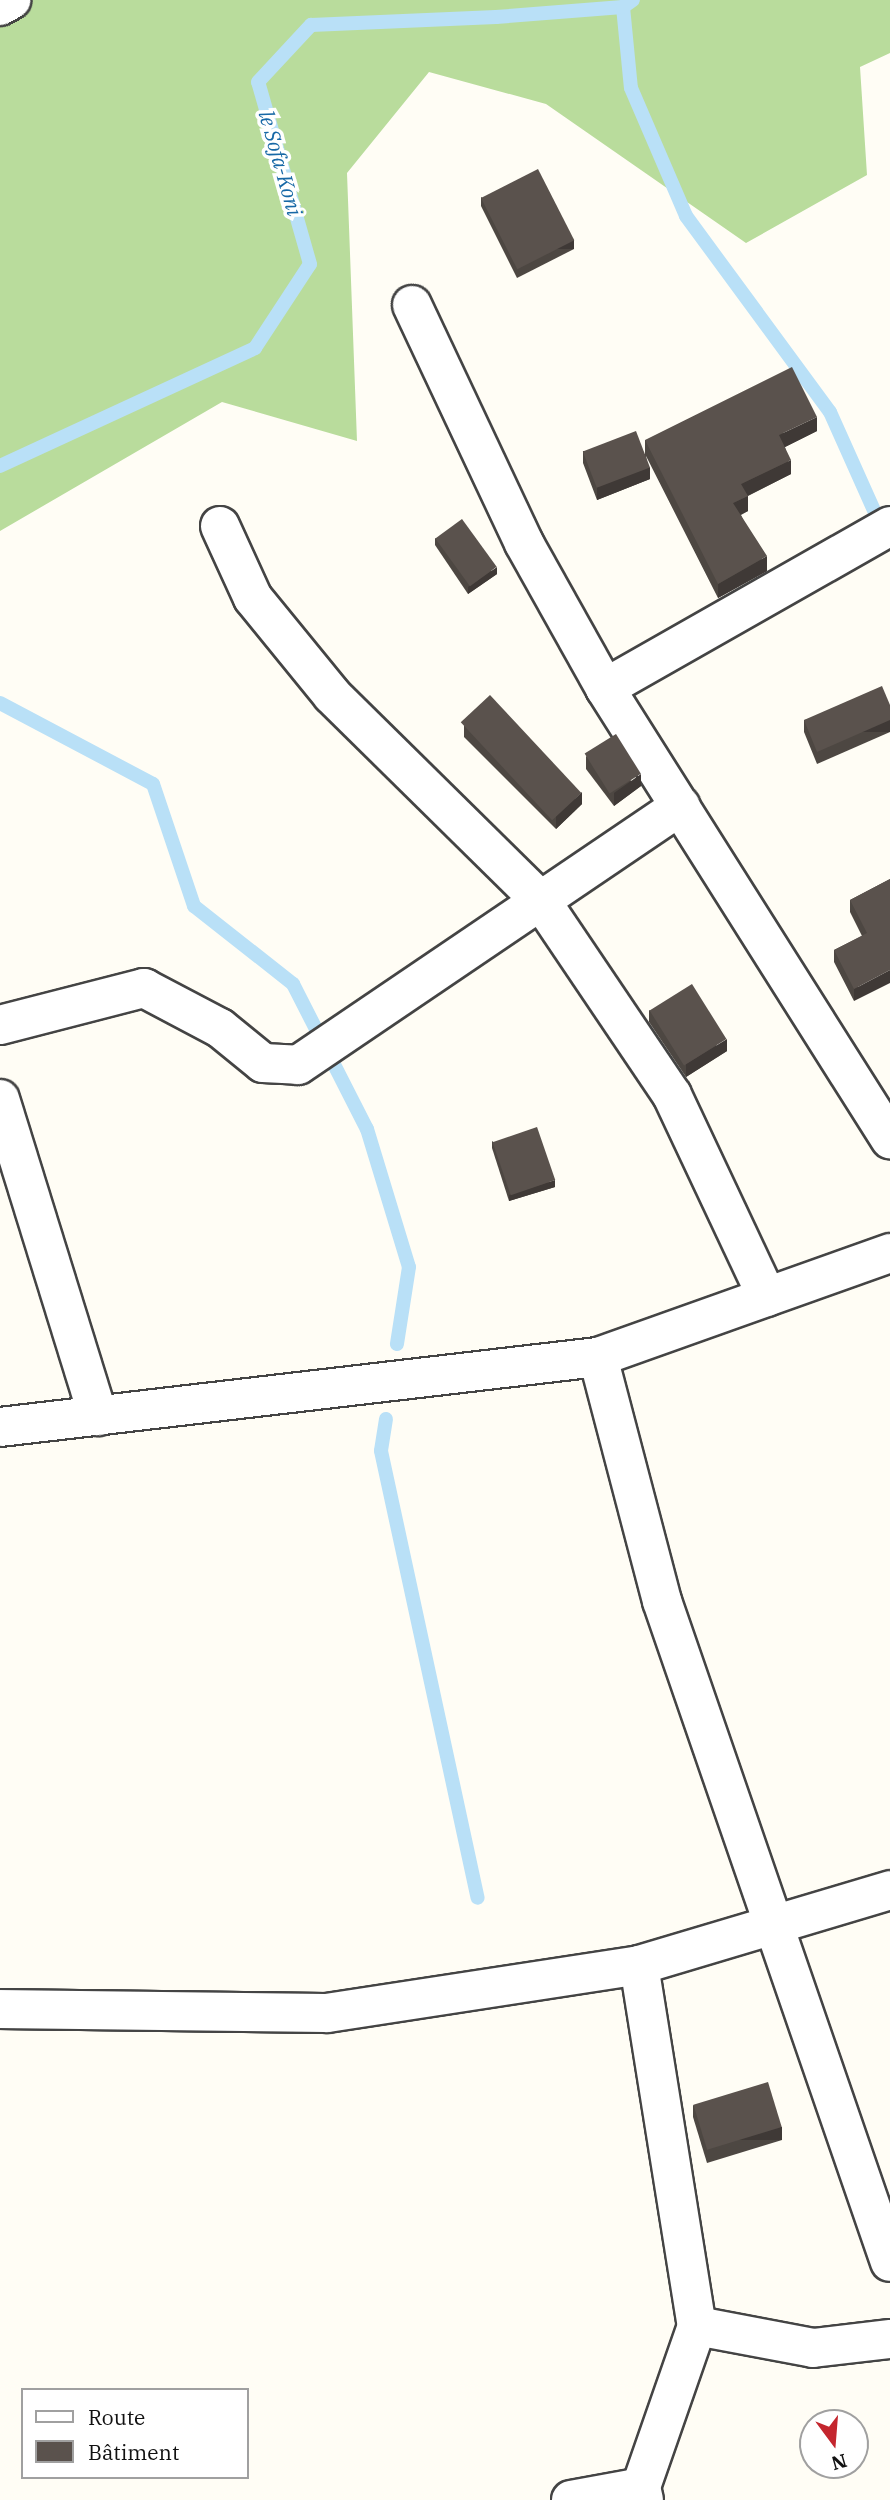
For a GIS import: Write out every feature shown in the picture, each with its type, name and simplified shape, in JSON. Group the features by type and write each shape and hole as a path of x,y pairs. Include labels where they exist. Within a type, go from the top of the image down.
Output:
{"street":[{"path":"0,6 12,0"},
{"path":"412,305 524,543 605,688 890,1139"},
{"path":"220,526 253,598 332,695 541,901 672,1095 767,1297"},
{"path":"605,688 876,533"},
{"path":"0,1025 144,988 220,1028 263,1063 298,1065 680,806"},
{"path":"0,1099 98,1416"},
{"path":"0,1427 598,1357 890,1254"},
{"path":"598,1357 662,1601 890,2263"},
{"path":"0,2009 327,2013 639,1965 890,1890"},
{"path":"570,2500 642,2494 696,2326 639,1965"},
{"path":"696,2326 813,2348 890,2339"}],"green space":[{"path":"0,0 890,0 890,53 860,67 867,175 746,243 546,104 429,72 347,173 357,441 222,402 0,531"}],"building":[{"path":"538,169 574,240 517,269 481,198"},
{"path":"792,367 817,417 779,435 791,460 741,484 748,496 733,503 767,556 718,584 645,440"},
{"path":"636,431 650,467 597,488 583,451"},
{"path":"462,519 497,567 470,586 435,538"},
{"path":"882,686 890,705 890,720 817,752 804,720"},
{"path":"490,695 581,793 552,820 461,722"},
{"path":"616,734 641,774 610,793 585,754"},
{"path":"890,879 890,970 854,989 834,950 867,933 850,900"},
{"path":"692,984 726,1039 684,1066 650,1010"},
{"path":"537,1127 555,1180 511,1195 493,1142"},
{"path":"768,2082 782,2127 707,2150 693,2105"}],"waterway":[{"name":"le Sofa-Koni","path":"0,466 255,348 310,264 258,82 311,25 496,17 623,7 633,0"},
{"path":"623,7 631,88 686,216 830,412 882,528"},
{"path":"0,703 153,784 194,906 293,984 367,1129 409,1267 397,1344"},
{"path":"386,1419 381,1451 478,1898"}]}
